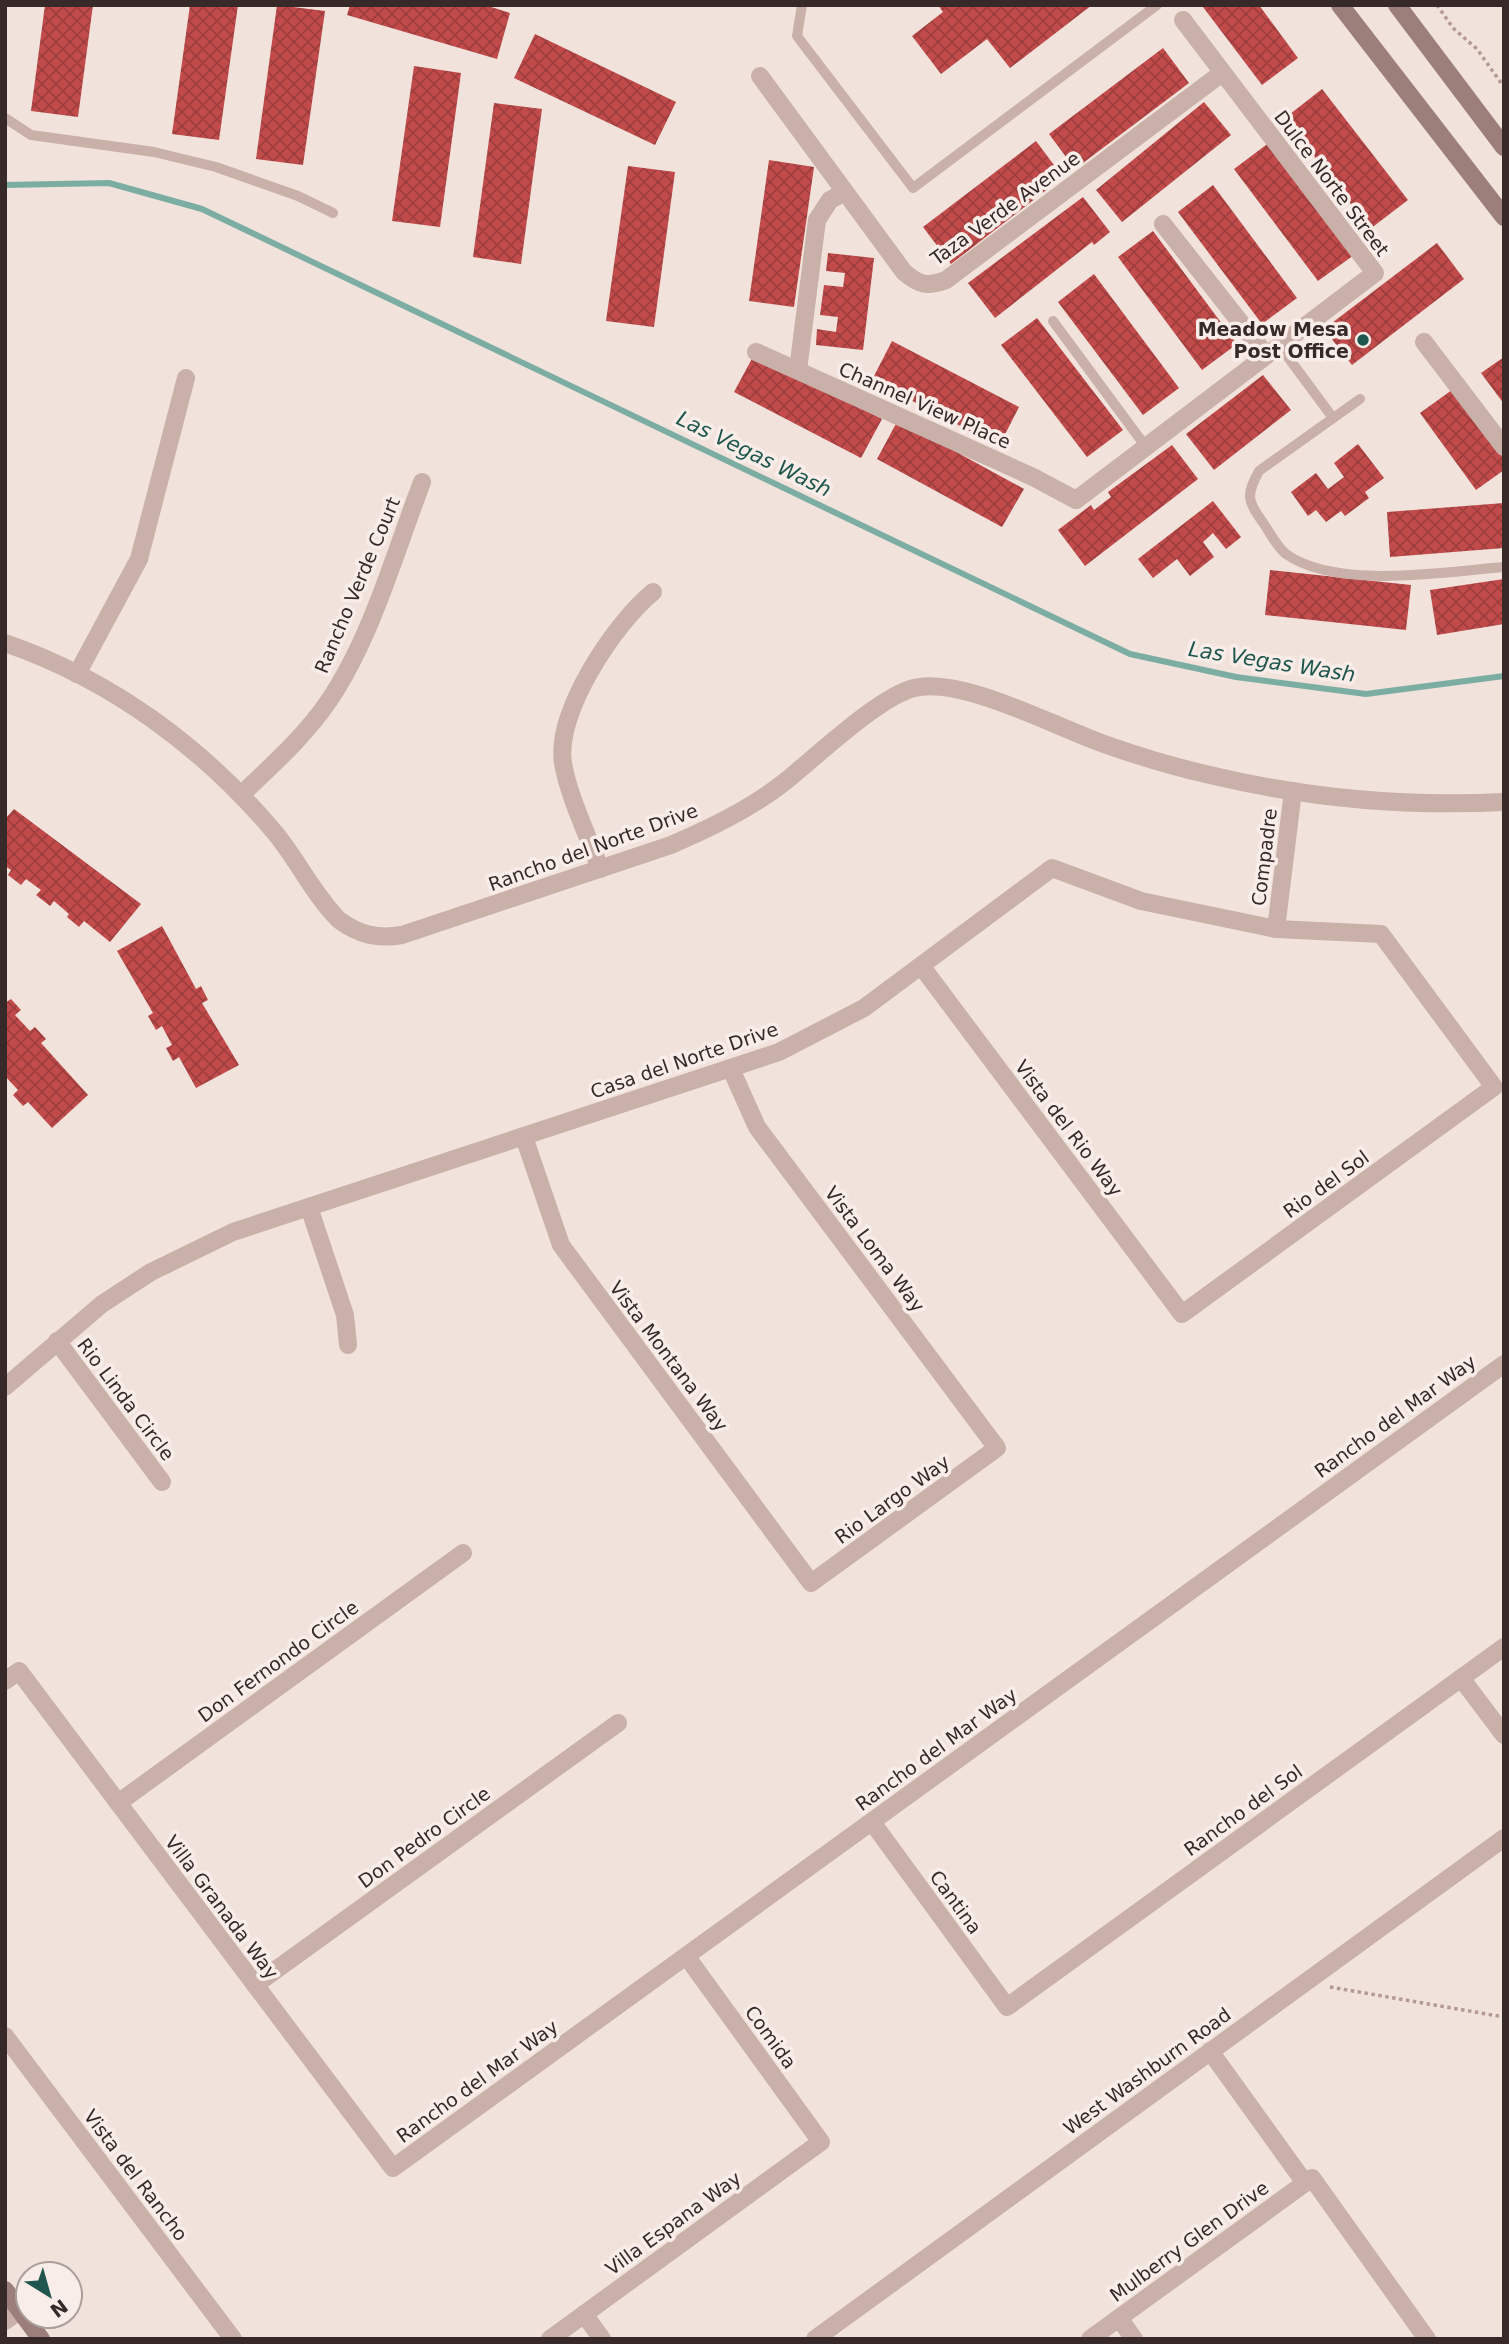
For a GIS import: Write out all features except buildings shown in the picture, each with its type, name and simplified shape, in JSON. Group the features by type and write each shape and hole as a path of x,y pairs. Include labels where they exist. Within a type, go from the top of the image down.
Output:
{"main road":[{"path":"1340,5 1504,218"},
{"path":"1397,5 1504,147"}],"street":[{"name":"Dulce Norte Street","path":"1076,500 1375,272 1183,20"},
{"name":"Taza Verde Avenue","path":"760,76 904,272 917,283 931,286 946,280 1222,73"},
{"path":"797,370 817,220 830,200 845,192"},
{"path":"1163,224 1273,350"},
{"path":"1423,342 1504,447"},
{"name":"Channel View Place","path":"756,352 1033,477 1076,500"},
{"path":"76,674 139,559 186,377"},
{"name":"Rancho Verde Court","path":"241,795 311,725 338,687 357,650 422,482"},
{"path":"600,869 566,775 563,733 573,705 614,633 653,592"},
{"name":"Rancho del Norte Drive","path":"5,643 100,685 166,728 241,795 277,836 329,910 350,929 376,937 402,935 671,845 727,819 779,786 885,702 913,688 928,686 964,690 1156,761 1208,775 1367,801 1504,802"},
{"name":"Compadre","path":"1276,929 1293,791"},
{"name":"Casa del Norte Drive","path":"5,1387 102,1304 151,1272 233,1233 779,1052 864,1008 1052,868 1141,901 1276,929 1381,934 1494,1087"},
{"name":"Vista del Rio Way","path":"922,967 1182,1314"},
{"name":"Vista Loma Way","path":"731,1069 757,1127 997,1448"},
{"name":"Rio del Sol","path":"1182,1314 1494,1087"},
{"name":"Vista Montana Way","path":"524,1137 561,1245 811,1583"},
{"path":"310,1207 345,1315 348,1345"},
{"name":"Rio Linda Circle","path":"57,1341 162,1482"},
{"name":"Rancho del Mar Way","path":"393,2168 1504,1364"},
{"name":"Rio Largo Way","path":"811,1583 997,1448"},
{"name":"Don Fernondo Circle","path":"118,1803 463,1553"},
{"name":"Rancho del Sol","path":"1007,2007 1504,1647"},
{"name":"Villa Granada Way","path":"12,1676 118,1803 393,2168"},
{"path":"1461,1678 1504,1735"},
{"name":"Don Pedro Circle","path":"255,1984 618,1723"},
{"name":"Cantina","path":"872,1822 1007,2007"},
{"name":"West Washburn Road","path":"815,2339 1504,1838"},
{"name":"Comida","path":"687,1956 821,2142"},
{"name":"Vista del Rancho","path":"5,2036 233,2339"},
{"path":"1210,2051 1427,2339"},
{"name":"Villa Espana Way","path":"550,2339 821,2142"},
{"name":"Mulberry Glen Drive","path":"1090,2339 1308,2180"},
{"path":"584,2314 602,2339"},
{"path":"1119,2318 1134,2339"}],"lane":[{"path":"802,5 797,36 913,188 1157,5"},
{"path":"5,118 31,135 144,150 216,167 298,196 334,213"},
{"path":"1053,321 1146,447"},
{"path":"1273,350 1333,418"},
{"path":"1360,399 1259,471 1250,487 1249,502 1283,552 1306,566 1374,576 1504,567"}],"path":[{"path":"1437,5 1453,28 1476,49 1504,87"},
{"path":"1307,1981 1356,1994 1504,2017"}],"waterway":[{"name":"Las Vegas Wash","path":"5,185 109,183 202,209 1130,654 1236,677 1366,694 1504,676"}],"place":[{"name":"Meadow Mesa Post Office","path":"1363,340"}]}
